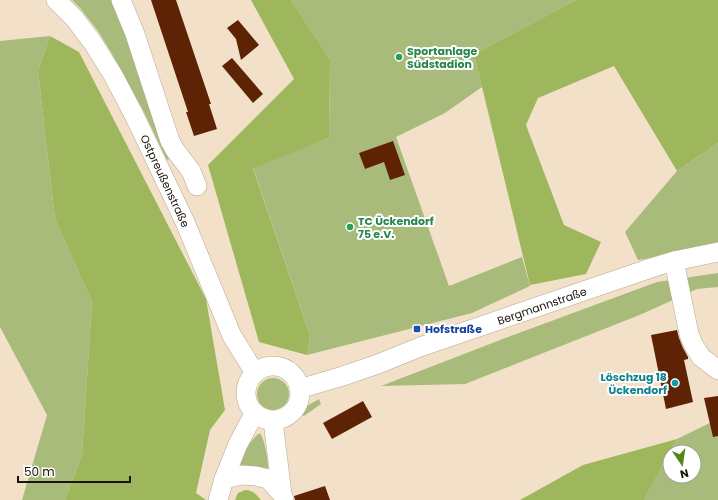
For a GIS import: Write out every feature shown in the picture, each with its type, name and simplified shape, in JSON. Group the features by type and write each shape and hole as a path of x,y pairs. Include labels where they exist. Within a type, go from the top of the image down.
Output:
{"street":[{"name":"Ostpreußenstraße","path":"56,0 75,19 93,43 113,75 134,115 185,222 232,336 255,373"},
{"name":"Ostpreußenstraße","path":"121,0 140,47 170,141 191,171 197,186"},
{"name":"Bergmannstraße","path":"299,389 343,376 420,347 674,261 718,252"},
{"path":"674,261 689,334 693,344 701,356 718,370"},
{"path":"270,366 286,370 295,378 299,389 299,398 296,407 290,414 282,419 274,421 267,420 254,414 246,398 246,388 249,380 262,368 270,366"},
{"path":"218,500 224,479 238,444 254,414"},
{"path":"274,421 283,497"},
{"path":"224,479 242,475 268,479 283,497"}],"green space":[{"path":"72,0 112,0 140,74 169,159 167,160 144,112 111,52 98,31"},
{"path":"251,0 291,0 330,59 329,138 253,168 310,336 307,355 259,342 208,165 294,79"},
{"path":"291,0 576,0 474,54 482,87 445,113 396,137 449,286 522,257 530,286 472,313 307,355 310,336 253,167 329,138 330,59"},
{"path":"576,0 718,0 718,143 677,171 614,66 538,98 526,125 564,225 601,242 586,274 530,285 474,54"},
{"path":"50,36 38,71 55,219 92,302 82,455 65,500 22,500 47,415 0,327 0,41"},
{"path":"50,36 79,52 206,299 225,410 210,430 196,493 206,500 65,500 82,455 92,302 55,219 38,71"},
{"path":"718,143 718,246 638,260 625,232 677,171"},
{"path":"718,273 718,287 697,289 642,314 465,384 381,386 657,282"},
{"path":"270,378 276,378 286,385 289,394 288,400 282,407 276,410 270,410 260,403 257,397 257,391 264,381"},
{"path":"319,399 321,404 304,416 300,414 307,406"},
{"path":"718,419 718,500 644,500 662,467 662,484 702,484 702,444 674,444 677,439"},
{"path":"260,433 265,445 268,468 240,465 247,447"},
{"path":"677,439 674,444 662,444 662,467 644,500 520,500 583,465"},
{"path":"245,490 256,494 261,500 235,500 238,493"}],"building":[{"path":"151,0 176,0 211,104 209,104 217,129 194,136 186,112 188,112"},
{"path":"238,20 259,45 241,60 236,39 227,28"},
{"path":"232,58 263,94 253,103 222,66"},
{"path":"393,141 405,175 390,180 384,162 365,169 359,153"},
{"name":"Löschzug 18 Ückendorf","path":"677,330 683,348 688,357 688,359 684,360 693,402 666,409 651,335"},
{"path":"718,396 718,436 713,437 704,398"},
{"path":"363,401 372,417 332,439 323,423"},
{"path":"325,486 330,500 295,500 294,496"}],"place":[{"name":"Sportanlage Südstadion","path":"399,57"},
{"name":"TC Ückendorf 75 e.V.","path":"350,227"},
{"name":"Hofstraße","path":"417,329"},
{"name":"Löschzug 18 Ückendorf","path":"675,383"}]}
